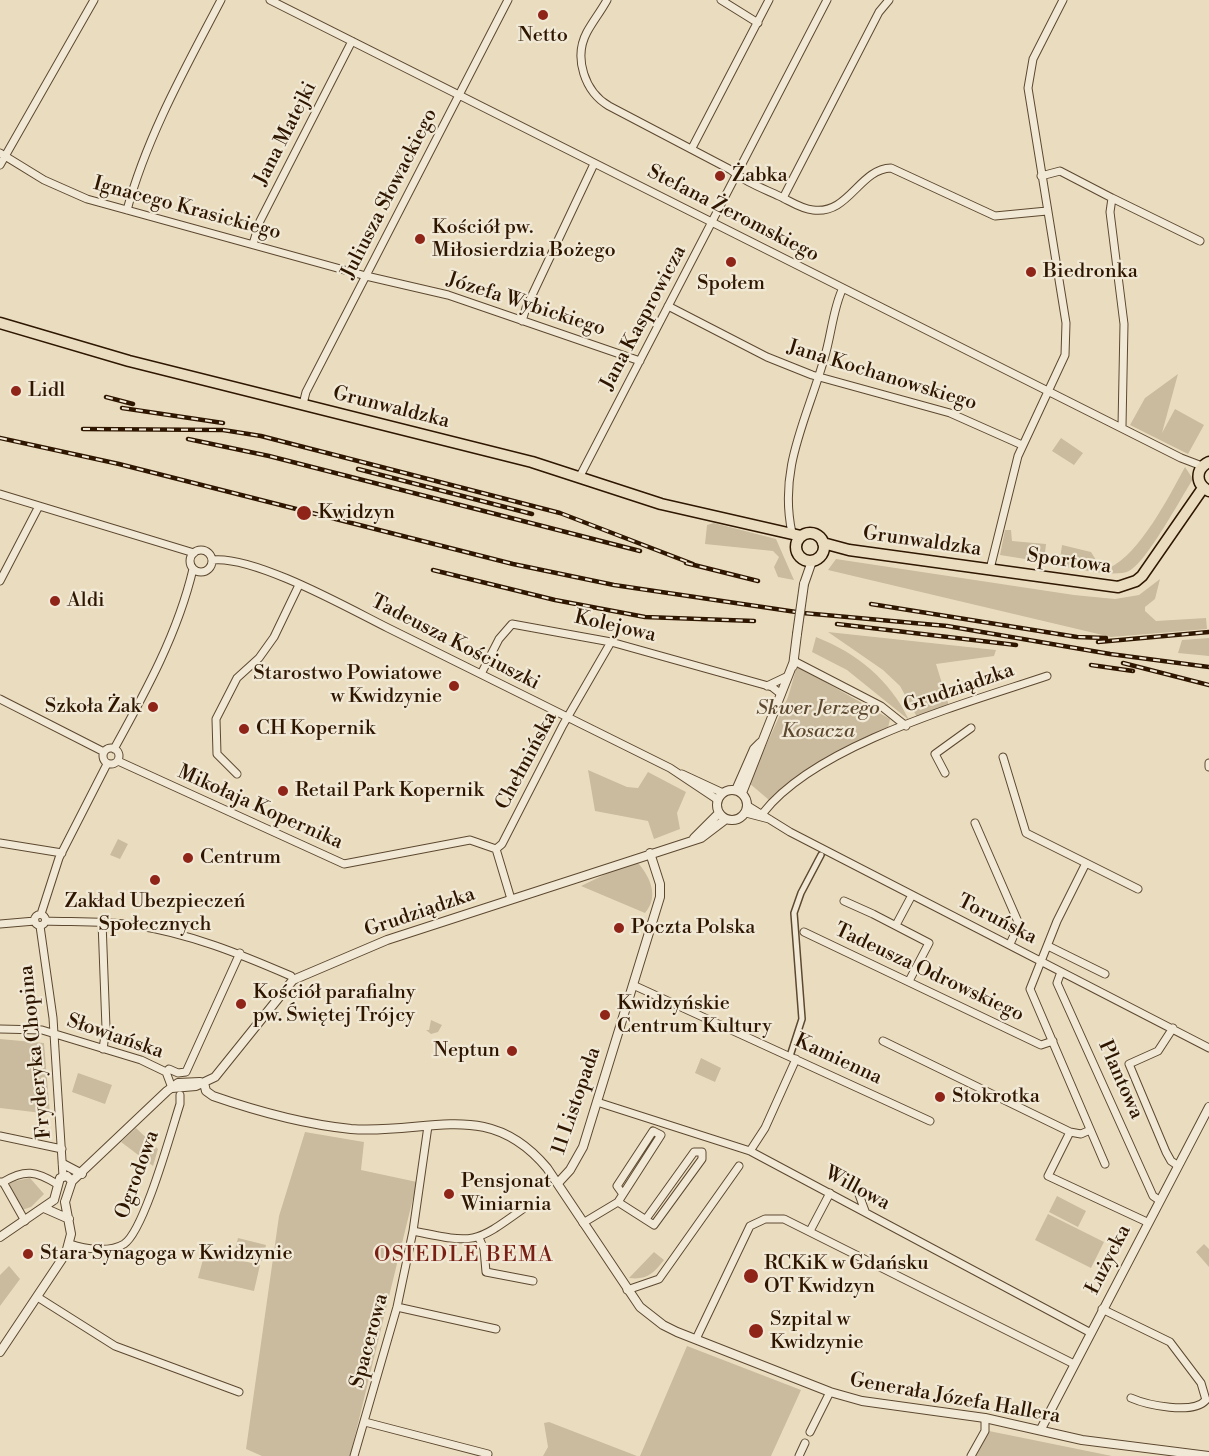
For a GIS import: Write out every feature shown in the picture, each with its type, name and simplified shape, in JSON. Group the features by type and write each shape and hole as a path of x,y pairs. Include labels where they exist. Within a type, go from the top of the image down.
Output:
{"main road":[{"name":"Grunwaldzka","path":"0,323 87,350 580,476 661,504 773,530 796,538"},
{"path":"1203,467 1199,482 1206,490"},
{"name":"Sportowa","path":"990,569 1105,586 1127,585 1136,581 1153,562 1206,490"},
{"path":"806,533 816,534 823,547 808,560 798,554 796,538 806,533"},
{"name":"Grunwaldzka","path":"823,547 990,569"}],"street":[{"path":"0,165 3,155 94,0"},
{"path":"127,210 140,166 185,69 221,0"},
{"name":"Stefana Żeromskiego","path":"270,0 1203,467"},
{"name":"Juliusza Słowackiego","path":"303,404 306,392 508,0"},
{"path":"608,0 584,40 582,67 587,83 603,102 783,198 811,210 829,209 852,194 872,173 891,168 995,216 1047,211"},
{"path":"722,0 758,23"},
{"path":"692,148 770,0"},
{"name":"Jana Kasprowicza","path":"580,476 827,0"},
{"path":"783,198 879,12 889,0"},
{"path":"990,569 1005,501 1022,445 1065,355 1067,334 1028,96 1029,74 1036,52 1063,0"},
{"name":"Jana Matejki","path":"253,244 260,221 352,41"},
{"name":"Ignacego Krasickiego","path":"3,155 64,190 127,210 366,276"},
{"path":"522,321 594,164"},
{"path":"1041,176 1060,171 1200,241"},
{"path":"1112,198 1110,212 1124,324 1122,426"},
{"name":"Józefa Wybickiego","path":"366,276 448,296 640,361"},
{"path":"796,538 787,508 793,452 819,378 843,288"},
{"name":"Jana Kochanowskiego","path":"668,306 767,357 819,378 950,412 1022,445"},
{"path":"0,494 172,547 194,553 203,551 212,560 209,568 201,572 187,594 162,660 114,749"},
{"path":"0,581 39,506"},
{"path":"172,547 201,572"},
{"path":"187,594 194,553"},
{"name":"Tadeusza Kościuszki","path":"212,560 232,560 299,585 678,773 691,777 720,797"},
{"path":"781,694 789,683 794,661 808,560"},
{"path":"237,774 217,754 216,719 242,672 259,657 274,637 299,585"},
{"name":"Kolejowa","path":"481,674 499,639 512,624 611,642 767,686 781,694"},
{"name":"Chełmińska","path":"496,849 502,844 611,642"},
{"path":"747,809 739,792 754,749 760,743 794,661"},
{"path":"794,661 881,706 906,726"},
{"name":"Grudziądzka","path":"763,813 778,794 795,782 869,740 1047,676"},
{"path":"767,686 786,677"},
{"path":"0,699 104,752"},
{"path":"945,773 934,754 971,728"},
{"path":"40,922 62,853 107,764 118,761 119,754 114,749 109,748 104,752 103,759 107,764"},
{"path":"1002,757 1026,833 1138,888"},
{"name":"Mikołaja Kopernika","path":"118,761 344,864 470,840 496,849"},
{"path":"722,816 720,797 739,792"},
{"name":"Grudziądzka","path":"204,1083 215,1077 293,980 387,940 707,835 722,816 735,820 747,809"},
{"name":"Toruńska","path":"747,809 763,813 771,820"},
{"name":"Toruńska","path":"747,809 1209,1048"},
{"path":"975,823 1019,924 1010,944"},
{"path":"0,843 62,853"},
{"path":"496,849 511,899"},
{"name":"11 Listopada","path":"558,1183 580,1153 661,891 650,853"},
{"path":"750,1151 765,1128 793,1057 802,1019 794,913 801,893 821,855"},
{"path":"1086,863 1057,921 1030,989 1105,1164"},
{"path":"896,926 912,895"},
{"path":"844,902 929,943 909,981"},
{"name":"Fryderyka Chopina","path":"40,922 54,1034 63,1164 68,1179"},
{"path":"0,924 102,922 171,933 240,953 291,976 293,980"},
{"path":"102,922 106,1028 104,1049"},
{"name":"Tadeusza Odrowskiego","path":"804,932 1041,1045 1053,1041"},
{"path":"1048,946 1105,974"},
{"path":"166,1072 169,1069 178,1073 186,1072 240,953"},
{"name":"Plantowa","path":"1061,972 1057,983 1154,1196 1159,1200"},
{"name":"Kamienna","path":"633,986 930,1121"},
{"path":"1173,1028 1158,1051 1129,1064 1166,1152 1178,1165"},
{"name":"Słowiańska","path":"0,1029 42,1030 150,1063 166,1072 172,1088"},
{"path":"883,1041 1070,1132 1081,1134 1090,1130"},
{"path":"57,1184 82,1174 132,1122 172,1088 204,1083"},
{"name":"Generała Józefa Hallera","path":"204,1083 206,1091 213,1096 301,1123 370,1130 481,1125 512,1136 535,1154 558,1183 627,1290 649,1316 670,1329 830,1392 900,1408 985,1418 1082,1440 1209,1456"},
{"name":"Ogrodowa","path":"70,1244 89,1249 109,1248 119,1246 131,1238 144,1209 180,1104 180,1095"},
{"name":"Willowa","path":"597,1102 750,1151 1091,1333"},
{"name":"Łużycka","path":"1041,1429 1209,1107"},
{"name":"Spacerowa","path":"354,1456 396,1307 413,1231 428,1126"},
{"path":"583,1223 618,1202 661,1135 653,1131 617,1186 622,1193"},
{"path":"1070,1132 1048,1176 1147,1222"},
{"path":"0,1136 62,1149"},
{"path":"618,1202 654,1225 702,1159 702,1152 694,1152 646,1219"},
{"path":"63,1164 82,1174"},
{"path":"627,1290 658,1279 739,1166"},
{"path":"25,1221 2,1182 13,1176 30,1172 40,1174 57,1184"},
{"path":"853,1178 865,1211"},
{"path":"0,1352 39,1298 70,1244 69,1218 65,1202 68,1199 68,1179"},
{"path":"0,1237 54,1200 57,1184"},
{"path":"810,1232 830,1193"},
{"path":"54,1200 56,1203 65,1202"},
{"path":"413,1231 455,1239 479,1238 488,1235 527,1206"},
{"path":"44,1208 69,1218"},
{"path":"696,1339 743,1240 756,1221 777,1218 810,1232 1074,1364"},
{"path":"479,1238 484,1249 486,1272 533,1281"},
{"path":"39,1298 115,1346 239,1392"},
{"path":"396,1307 496,1329"},
{"path":"1102,1309 1170,1342 1201,1383 1207,1403 1180,1408 1131,1398"},
{"path":"810,1432 830,1392"},
{"path":"971,1456 985,1431 985,1418"},
{"path":"365,1422 488,1454"},
{"path":"806,1443 800,1455 809,1456"}],"green space":[{"path":"1178,374 1162,433 1175,409 1204,425 1188,454 1130,425 1145,398"},
{"path":"1061,438 1083,453 1074,465 1052,451"},
{"path":"1185,467 1193,479 1154,543 1136,566 1129,571 1114,573 1059,566 1062,545 1091,552 1096,560 1109,568 1120,561 1153,523"},
{"path":"714,523 776,539 794,580 778,577 774,567 779,557 773,551 705,544 707,525"},
{"path":"1005,530 1011,530 1012,541 1046,544 1044,562 1000,555"},
{"path":"836,559 1074,595 1115,599 1139,595 1160,579 1155,599 1145,607 1145,611 1156,621 1206,618 1207,629 1111,637 828,570"},
{"path":"828,632 996,650 994,656 936,664 949,706 917,717 900,686 883,670"},
{"path":"816,637 845,651 871,670 892,692 909,720 847,670 812,652"},
{"path":"1209,638 1209,656 1178,653 1182,640"},
{"name":"Skwer Jerzego Kosacza","path":"797,666 890,719 888,728 796,777 769,800 749,783 788,697"},
{"path":"588,770 627,787 638,788 648,772 686,792 677,813 680,829 654,839 648,821 595,811"},
{"path":"118,839 128,844 120,859 110,855"},
{"path":"638,863 647,875 652,888 652,901 645,913 581,886 610,872"},
{"path":"431,1020 442,1025 438,1032 431,1034 426,1030 429,1030"},
{"path":"0,1039 44,1043 50,1114 0,1108"},
{"path":"701,1058 721,1068 715,1082 695,1073"},
{"path":"78,1073 112,1085 105,1104 72,1092"},
{"path":"136,1128 158,1149 153,1166 121,1142"},
{"path":"305,1132 364,1142 361,1170 417,1182 350,1456 262,1456 246,1449 279,1216"},
{"path":"30,1178 44,1194 31,1207 22,1210 10,1187 10,1182"},
{"path":"1057,1196 1086,1211 1078,1227 1049,1212"},
{"path":"1048,1214 1104,1242 1091,1268 1035,1240"},
{"path":"238,1238 266,1245 262,1261 234,1254"},
{"path":"1204,1244 1209,1249 1209,1267 1196,1252"},
{"path":"205,1252 260,1265 254,1291 198,1278"},
{"path":"654,1252 664,1260 656,1269 645,1277 629,1278"},
{"path":"9,1266 20,1279 0,1306 0,1275"},
{"path":"687,1346 801,1390 771,1456 640,1456"},
{"path":"549,1422 637,1456 543,1456 548,1447 544,1423"},
{"path":"989,1431 1112,1456 975,1456"}],"railway":[{"path":"106,397 133,404"},
{"path":"122,408 223,423"},
{"path":"83,429 223,430 261,436 560,513 693,564"},
{"path":"0,438 119,464 513,564 614,585 803,613 947,626 1110,654 1209,667"},
{"path":"188,439 269,456 640,551"},
{"path":"358,469 532,514"},
{"path":"686,563 758,581"},
{"path":"433,570 555,600 645,617 754,621"},
{"path":"871,604 1077,637 1106,638"},
{"path":"837,624 1016,645"},
{"path":"1098,642 1209,632"},
{"path":"1123,663 1209,685"},
{"path":"1091,665 1133,671"}],"place":[{"name":"Netto","path":"543,15"},
{"name":"Żabka","path":"720,176"},
{"name":"Kościół pw. Miłosierdzia Bożego","path":"420,239"},
{"name":"Społem","path":"731,262"},
{"name":"Biedronka","path":"1031,272"},
{"name":"Lidl","path":"16,391"},
{"name":"Kwidzyn","path":"304,513"},
{"name":"Aldi","path":"55,601"},
{"name":"Starostwo Powiatowe w Kwidzynie","path":"454,686"},
{"name":"Szkoła Żak","path":"153,707"},
{"name":"CH Kopernik","path":"244,729"},
{"name":"Retail Park Kopernik","path":"283,791"},
{"name":"Centrum","path":"188,858"},
{"name":"Zakład Ubezpieczeń Społecznych","path":"155,880"},
{"name":"Poczta Polska","path":"619,928"},
{"name":"Kościół parafialny pw. Świętej Trójcy","path":"241,1004"},
{"name":"Kwidzyńskie Centrum Kultury","path":"605,1015"},
{"name":"Neptun","path":"512,1051"},
{"name":"Stokrotka","path":"940,1097"},
{"name":"Pensjonat Winiarnia","path":"449,1194"},
{"name":"Stara Synagoga w Kwidzynie","path":"28,1254"},
{"name":"RCKiK w Gdańsku OT Kwidzyn","path":"751,1276"},
{"name":"Szpital w Kwidzynie","path":"756,1331"}],"district":[{"name":"OSIEDLE BEMA","path":"464,1256"}]}
